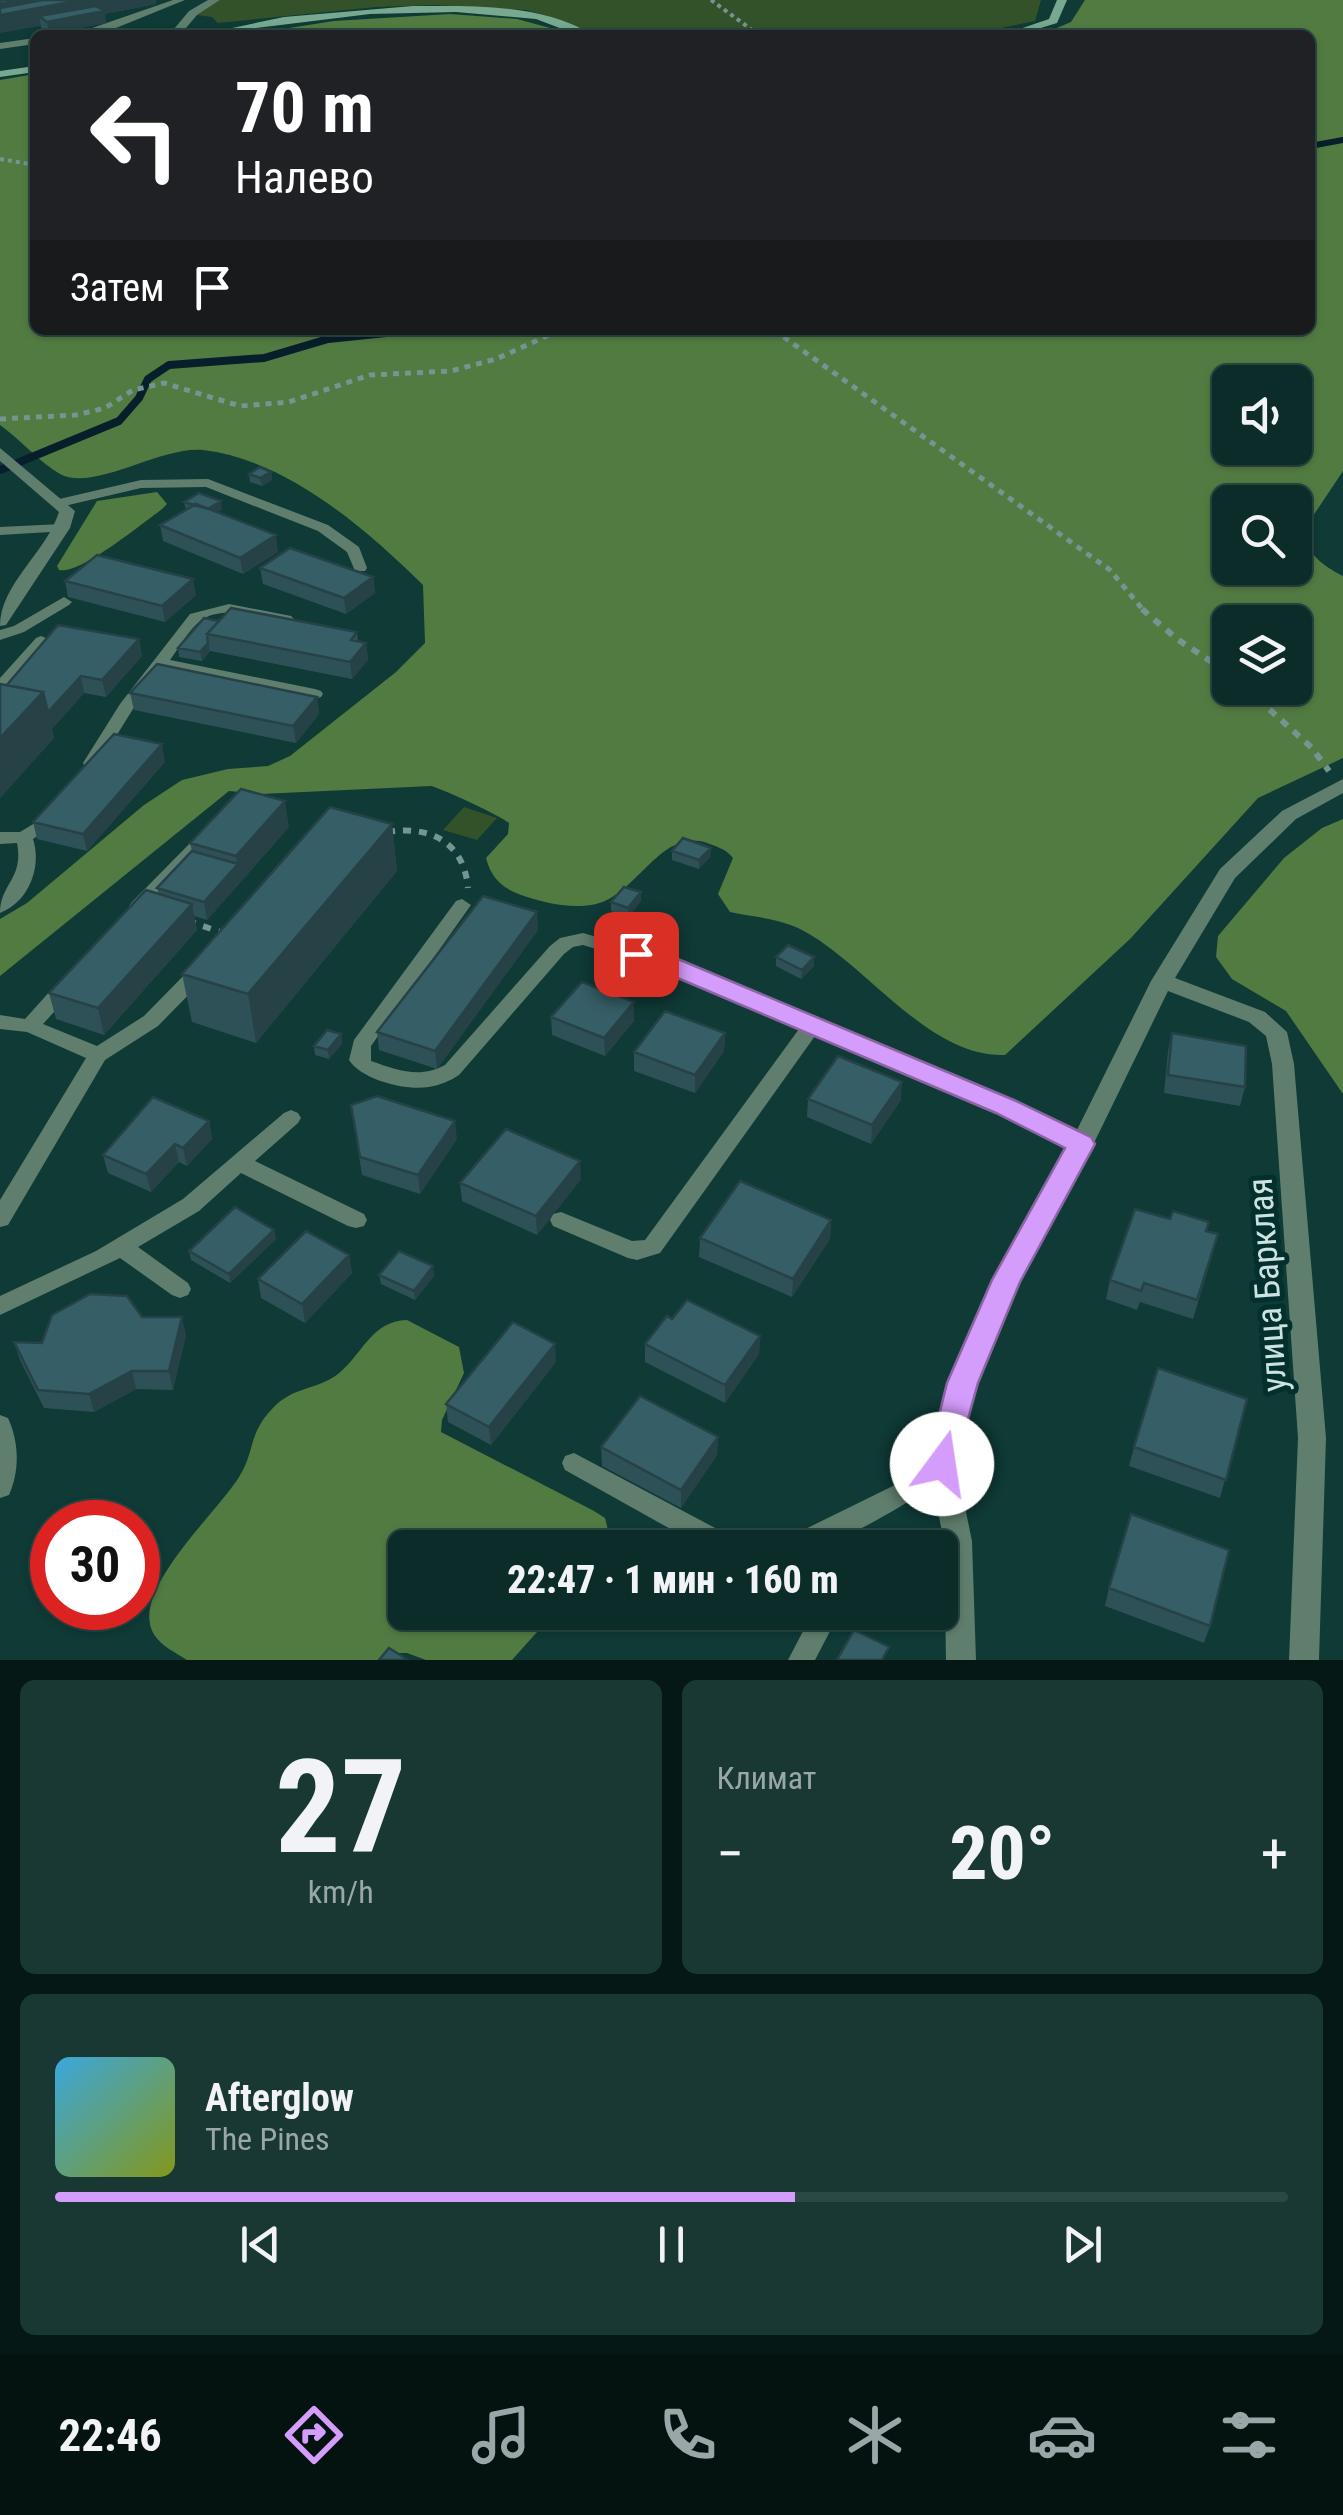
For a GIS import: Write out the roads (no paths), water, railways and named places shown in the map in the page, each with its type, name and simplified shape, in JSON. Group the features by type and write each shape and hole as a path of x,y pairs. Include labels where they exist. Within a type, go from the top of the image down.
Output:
{"main road":[{"path":"1023,30 1053,21 1062,0"},
{"path":"234,30 318,16 440,8 538,16 575,30"},
{"path":"0,74 30,70"}],"street":[{"path":"179,30 193,14 220,6"},
{"path":"0,621 62,528 66,510 3,455"},
{"path":"956,1530 942,1464 962,1383 1006,1280 1081,1144 1162,981 1228,874 1289,815 1343,782"},
{"name":"улица Барклая","path":"1162,981 1258,1018 1276,1032 1283,1064 1312,1438 1304,1660"},
{"path":"958,1540 961,1660"}],"lane":[{"path":"99,30 181,0"},
{"path":"0,46 30,43"},
{"path":"60,504 141,484 208,484 322,528 354,550 360,568"},
{"path":"0,531 62,528"},
{"path":"0,635 19,630 64,602"},
{"path":"84,776 126,707 195,617 210,609 231,606 304,623"},
{"path":"0,688 42,641"},
{"path":"160,663 315,694"},
{"path":"0,838 24,837 48,822 65,804"},
{"path":"133,911 227,816"},
{"path":"0,907 23,886 29,849 24,837"},
{"path":"462,905 360,1046 359,1060 364,1066 414,1082 439,1079 452,1070 557,950 582,939 670,965 1005,1106 1081,1144"},
{"path":"0,1218 98,1054 150,1022 232,936"},
{"path":"30,1026 78,972"},
{"path":"0,1022 30,1026 98,1054"},
{"path":"561,1220 638,1251 652,1246 812,1028"},
{"path":"0,1306 121,1247 191,1206 291,1118"},
{"path":"241,1164 356,1220"},
{"path":"121,1247 180,1289"},
{"path":"0,1424 6,1445 0,1486"},
{"path":"574,1463 695,1530"},
{"path":"829,1530 908,1491 942,1464"},
{"path":"801,1660 817,1630"}],"waterway":[{"path":"1315,145 1343,140"},
{"path":"0,470 119,421 139,398 148,379 169,365 264,358 328,339 367,335"}]}
